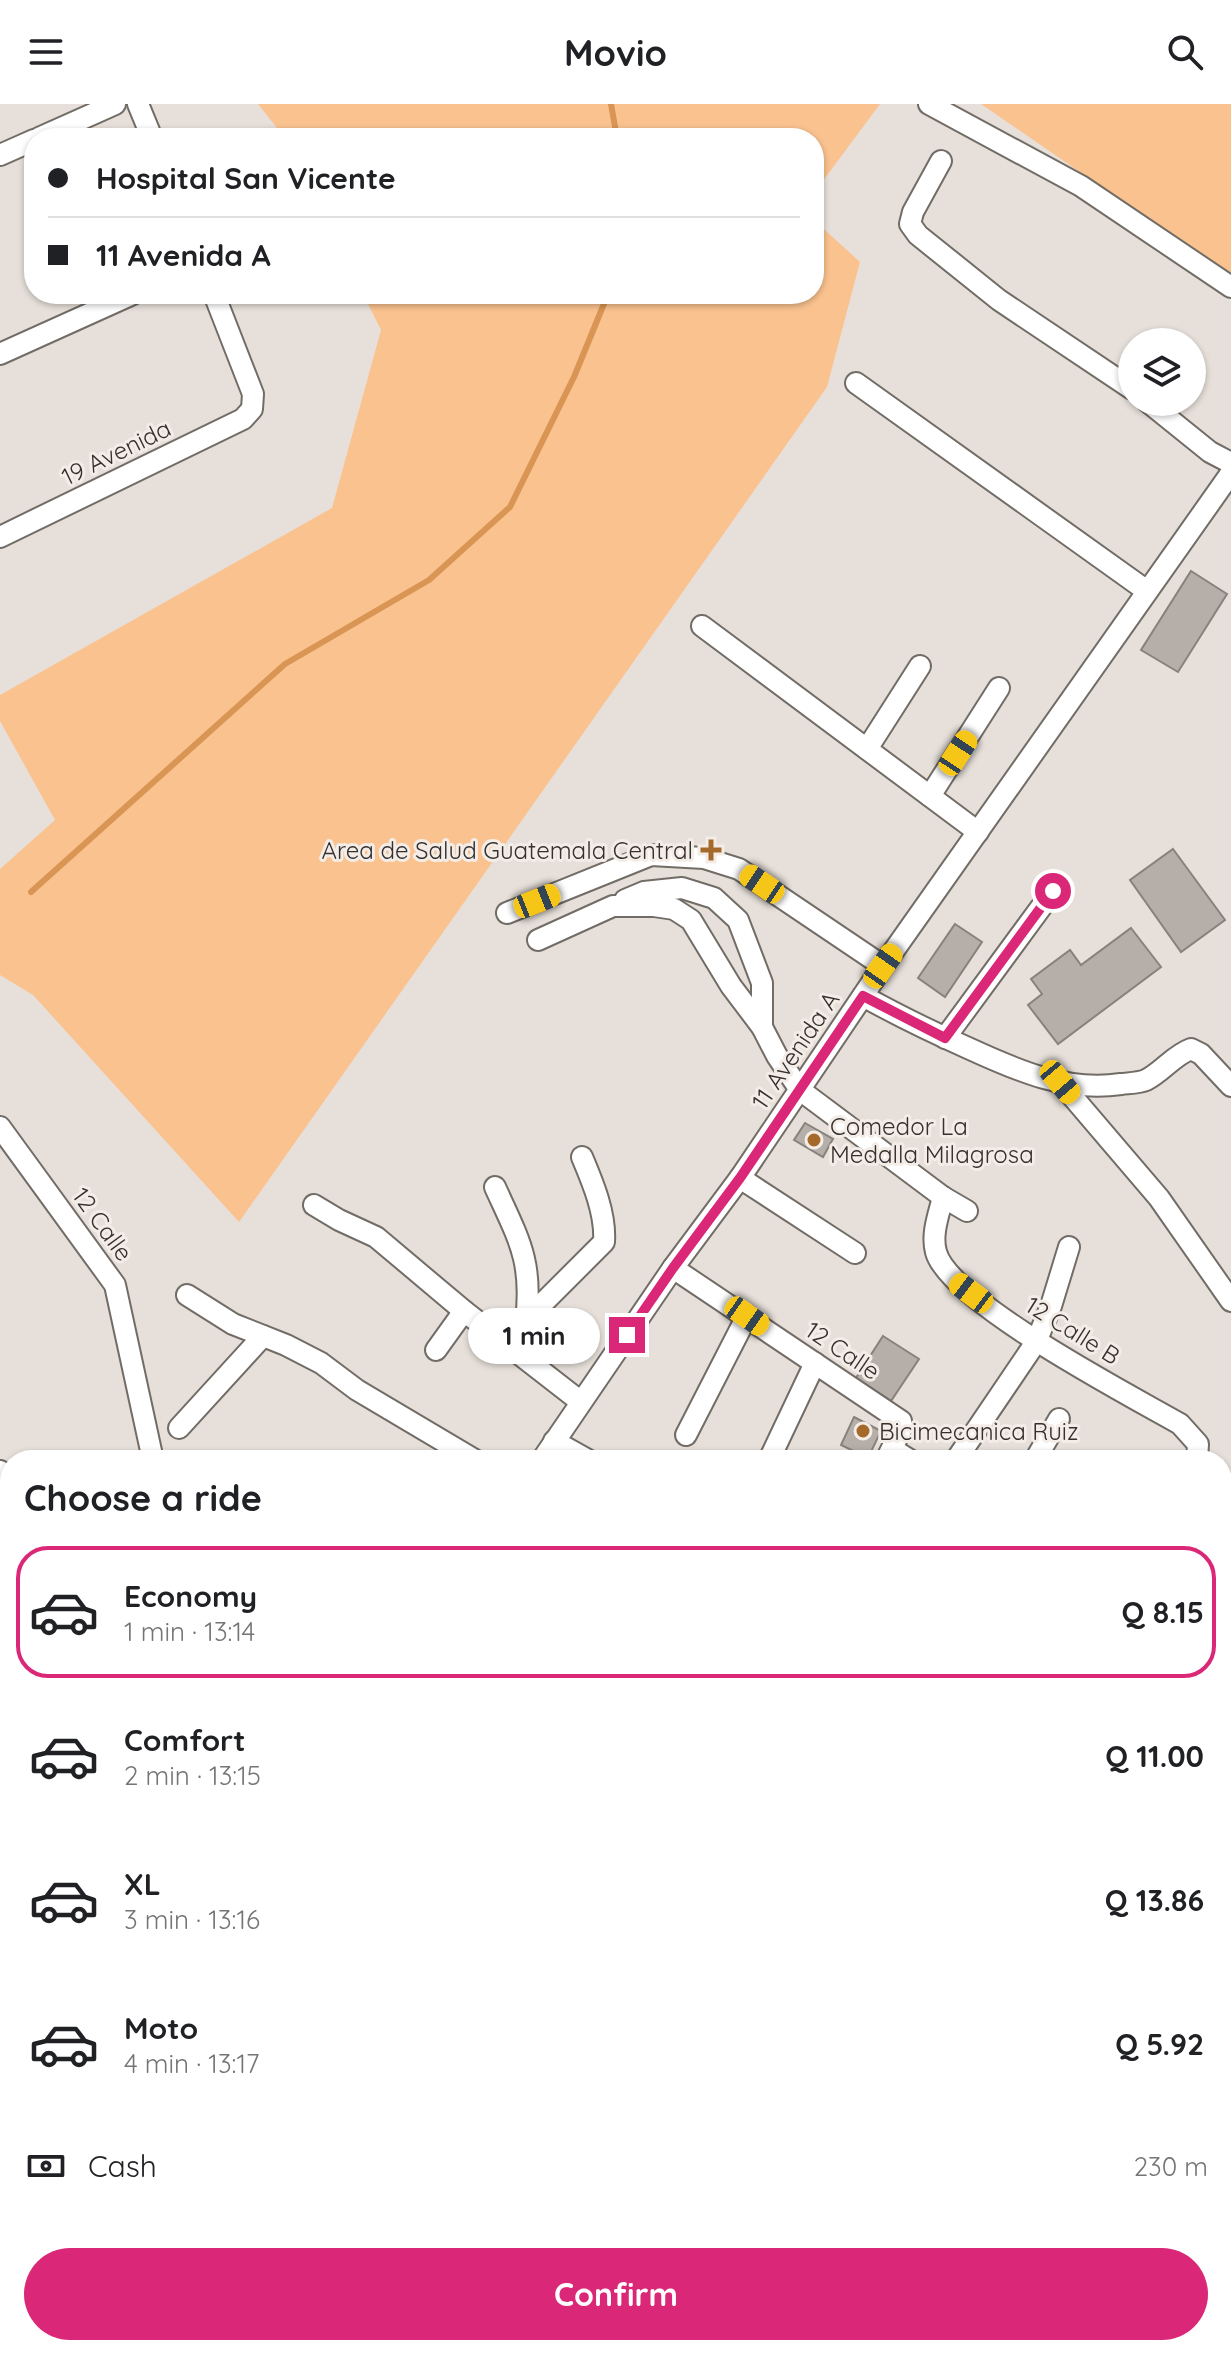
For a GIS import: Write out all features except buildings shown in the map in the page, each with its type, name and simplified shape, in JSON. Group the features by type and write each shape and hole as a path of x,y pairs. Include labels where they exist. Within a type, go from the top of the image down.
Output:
{"street":[{"path":"61,128 115,104"},
{"path":"138,104 148,128"},
{"path":"929,104 1081,186 1231,287"},
{"path":"0,155 24,144"},
{"path":"941,161 913,212 910,224 918,235 999,300 1118,380"},
{"path":"0,354 111,304"},
{"name":"19 Avenida","path":"0,537 243,419 252,409 253,394 218,304"},
{"path":"856,383 1147,591"},
{"path":"1165,416 1210,452 1231,463"},
{"name":"11 Avenida A","path":"548,1450 673,1268 740,1178 883,966 1231,473"},
{"path":"702,626 978,832"},
{"path":"867,749 920,666"},
{"path":"930,796 999,688"},
{"path":"507,913 651,855 704,858 739,869 883,966"},
{"path":"538,940 644,892 682,888 714,898 738,920 762,983 762,1027"},
{"path":"945,1038 1053,891"},
{"path":"613,906 674,909 691,920 800,1090 943,1197 967,1211"},
{"path":"863,996 1024,1074 1096,1087 1144,1081 1176,1059 1181,1052 1191,1049 1201,1054 1231,1086"},
{"path":"1060,1082 1159,1198 1231,1301"},
{"name":"12 Calle","path":"0,1127 115,1285 151,1450"},
{"path":"505,1341 604,1242 605,1233 594,1186 582,1157"},
{"path":"740,1178 855,1253"},
{"path":"495,1187 524,1252 529,1296 526,1321"},
{"name":"12 Calle B","path":"943,1197 935,1250 950,1276 1036,1342 1180,1424 1197,1450"},
{"path":"314,1205 376,1237 464,1311 581,1402"},
{"path":"963,1450 1036,1342 1069,1247"},
{"name":"12 Calle","path":"673,1268 903,1424 897,1450"},
{"path":"187,1295 233,1324 321,1363 357,1390 458,1450"},
{"path":"436,1350 464,1311"},
{"path":"686,1435 747,1316"},
{"path":"179,1428 263,1336"},
{"path":"774,1450 815,1363"},
{"path":"1041,1450 1059,1419"},
{"path":"554,1441 570,1450"}],"shaded area":[{"path":"258,104 880,104 824,180 824,128 277,128"},
{"path":"981,104 1231,104 1231,276"},
{"path":"824,229 860,262 827,387 239,1222 33,995 0,975 0,869 55,820 0,721 0,695 332,508 381,330 368,304 824,304"}],"waterway":[{"path":"611,104 615,128"},
{"path":"31,892 285,664 429,580 510,507 574,377 604,304"}],"place":[{"name":"Area de Salud Guatemala Central","path":"711,850"},
{"name":"Comedor La Medalla Milagrosa","path":"814,1140"},
{"name":"Bicimecanica Ruiz","path":"863,1431"}],"route":[{"path":"627,1335 740,1178 863,996 945,1038 1053,891"}]}
